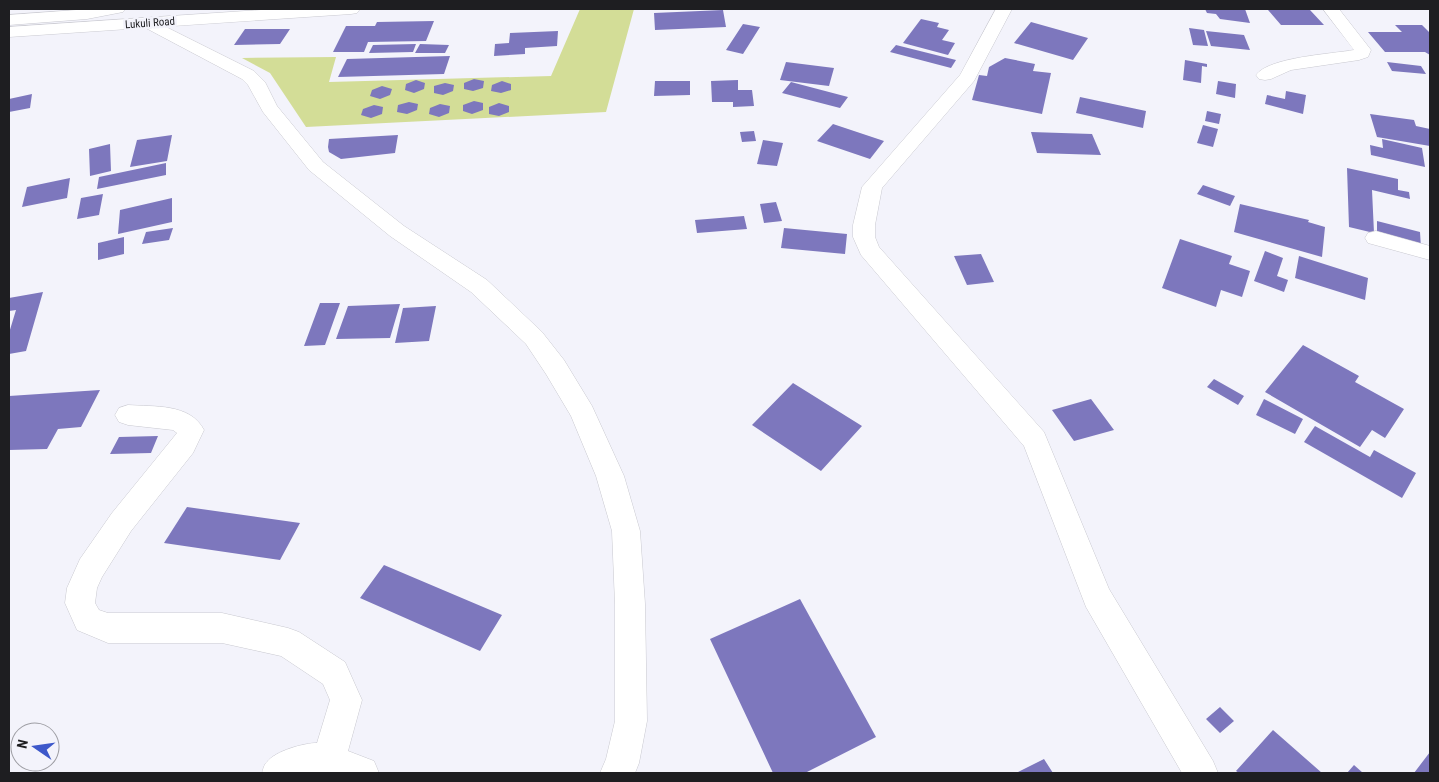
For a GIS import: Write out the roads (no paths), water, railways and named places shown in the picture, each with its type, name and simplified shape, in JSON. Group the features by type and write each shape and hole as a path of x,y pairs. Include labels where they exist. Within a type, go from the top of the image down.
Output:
{"street":[{"path":"9,20 87,14 117,9"},
{"name":"Lukuli Road","path":"9,32 351,9"},
{"path":"1004,9 968,77 872,187 864,226 864,237 869,250 1035,440 1097,597 1201,773"},
{"path":"1264,75 1287,65 1359,56 1362,50 1331,9"},
{"path":"148,23 248,75 256,82 269,108 316,166 397,231 479,286 534,338 555,367 583,413 606,467 626,531 630,604 631,721 622,763 617,773"},
{"path":"1376,238 1430,253"},
{"path":"128,415 179,420 191,430 184,445 102,548 83,583 80,603 88,620 108,628 222,628 288,643 334,673 346,700 329,760"},
{"path":"279,773 292,764 309,760 329,760 362,773"}]}
